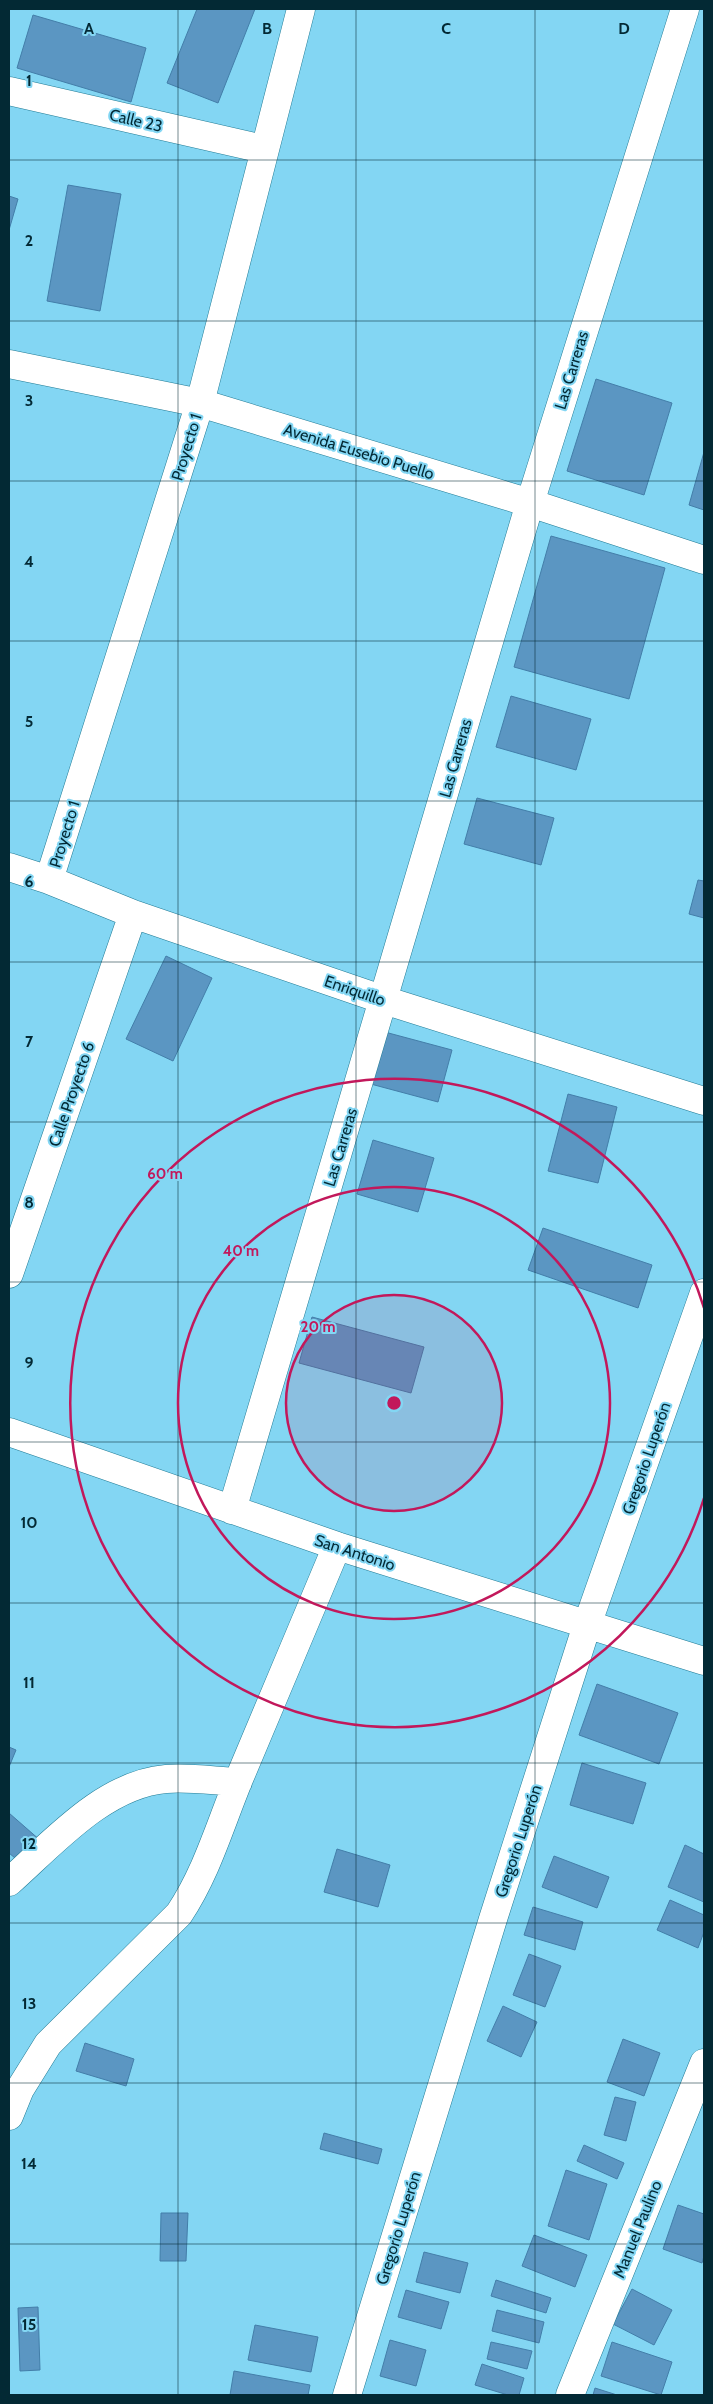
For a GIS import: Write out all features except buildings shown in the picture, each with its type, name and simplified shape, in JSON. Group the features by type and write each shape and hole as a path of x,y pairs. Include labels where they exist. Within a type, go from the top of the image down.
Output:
{"street":[{"name":"Proyecto 1","path":"50,880 200,403 263,149 301,9"},
{"name":"Las Carreras","path":"232,1510 530,503 685,9"},
{"name":"Calle 23","path":"9,91 263,149"},
{"name":"Avenida Eusebio Puello","path":"9,364 200,403 530,503 704,560"},
{"name":"Enriquillo","path":"9,867 50,880 133,914 384,1000 704,1101"},
{"name":"Calle Proyecto 6","path":"9,1274 133,914"},
{"name":"Gregorio Luperón","path":"347,2395 493,1919 588,1626 704,1293"},
{"name":"San Antonio","path":"9,1432 336,1546 704,1662"},
{"path":"9,2116 20,2089 48,2044 179,1914 202,1877 238,1782 336,1546"},
{"path":"9,1882 109,1797 134,1786 166,1779 238,1782"},
{"name":"Manuel Paulino","path":"570,2395 704,2063"}]}
